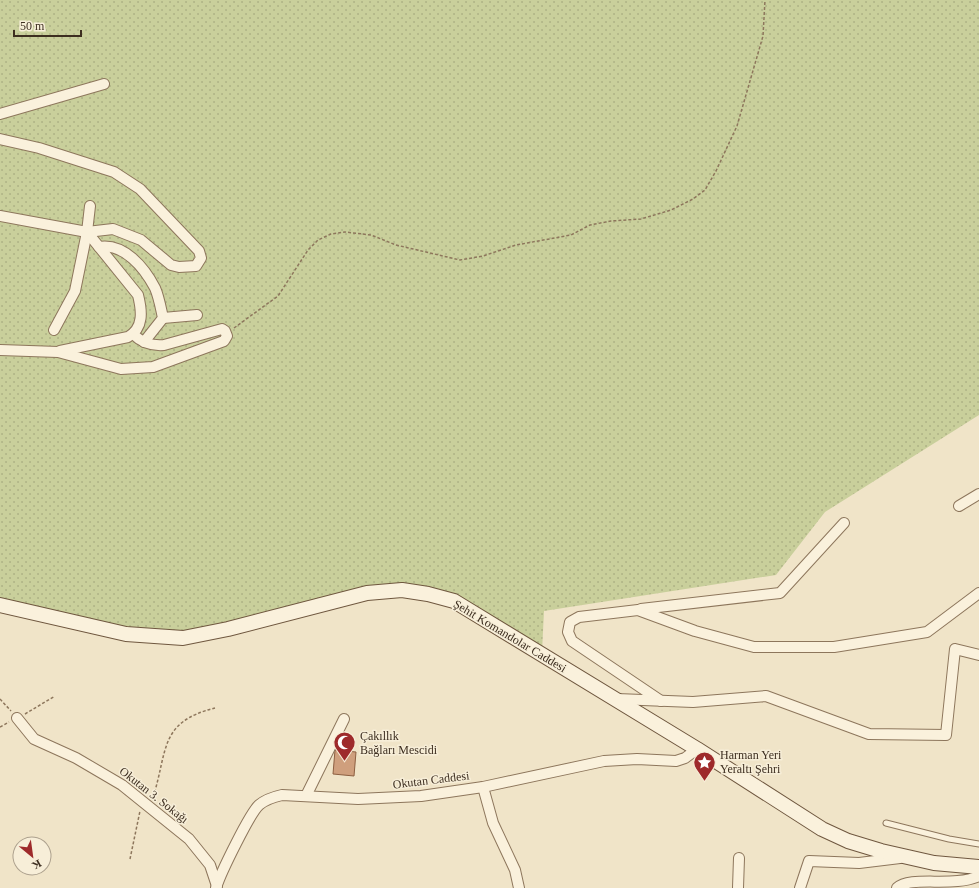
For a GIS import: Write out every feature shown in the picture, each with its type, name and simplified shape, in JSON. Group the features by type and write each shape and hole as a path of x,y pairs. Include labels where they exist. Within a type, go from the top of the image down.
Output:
{"main road":[{"name":"Şehit Komandolar Caddesi","path":"0,605 126,634 183,638 228,629 367,593 402,590 428,594 454,601 697,749 822,829 855,843 909,857 934,863 979,867"}],"street":[{"path":"0,114 104,84"},
{"path":"0,139 40,148 114,172 140,189 199,251 200,261 196,266 179,267 168,262 141,240 113,229 87,232 0,216"},
{"path":"54,330 75,291 87,232 90,206"},
{"path":"58,352 128,337 133,334 140,323 141,306 138,295 87,232"},
{"path":"99,247 107,246 124,250 141,268 155,288 164,318"},
{"path":"144,342 164,318 197,315"},
{"path":"0,350 58,352 121,369 153,367 224,341 227,336 227,332 222,329 164,345 155,346 144,342 133,334"},
{"path":"959,506 979,494"},
{"path":"661,701 576,644 569,637 568,632 570,622 579,617 780,593 844,523"},
{"path":"638,610 695,631 754,647 834,647 927,632 979,593"},
{"path":"614,699 693,702 766,696 870,734 946,735 956,650 979,655"},
{"name":"Okutan 3. Sokağı","path":"17,718 34,739 89,766 122,785 189,839 210,865 216,887"},
{"path":"306,796 344,719"},
{"name":"Okutan Caddesi","path":"216,887 254,811 259,805 273,797 282,795 358,799 391,799 483,787 604,761 631,759 676,760 685,758 697,749"},
{"path":"483,787 493,823 512,863 519,888"},
{"path":"800,888 809,861 859,863 909,857"},
{"path":"738,888 739,858"},
{"path":"897,888 906,884 959,887 969,884 979,876"}],"lane":[{"path":"886,823 943,838 979,844"}],"path":[{"path":"227,332 278,296 308,250 318,240 331,234 345,232 372,235 396,246 460,260 483,256 516,245 571,235 590,226 611,221 642,219 671,210 693,199 705,190 709,184 737,126 763,36 765,0"},
{"path":"0,699 17,718 55,696"},
{"path":"130,859 146,804 158,780 163,751 170,735 182,722 192,716 215,708"}],"green space":[{"path":"0,0 979,0 979,415 825,512 776,575 544,611 542,652 459,602 403,592 170,637 0,605"}],"building":[{"name":"Çakıllık Bağları Mescidi","path":"335,750 356,752 354,776 333,774"}],"place":[{"name":"Çakıllık Bağları Mescidi","path":"345,762"},
{"name":"Harman Yeri Yeraltı Şehri","path":"704,782"}]}
